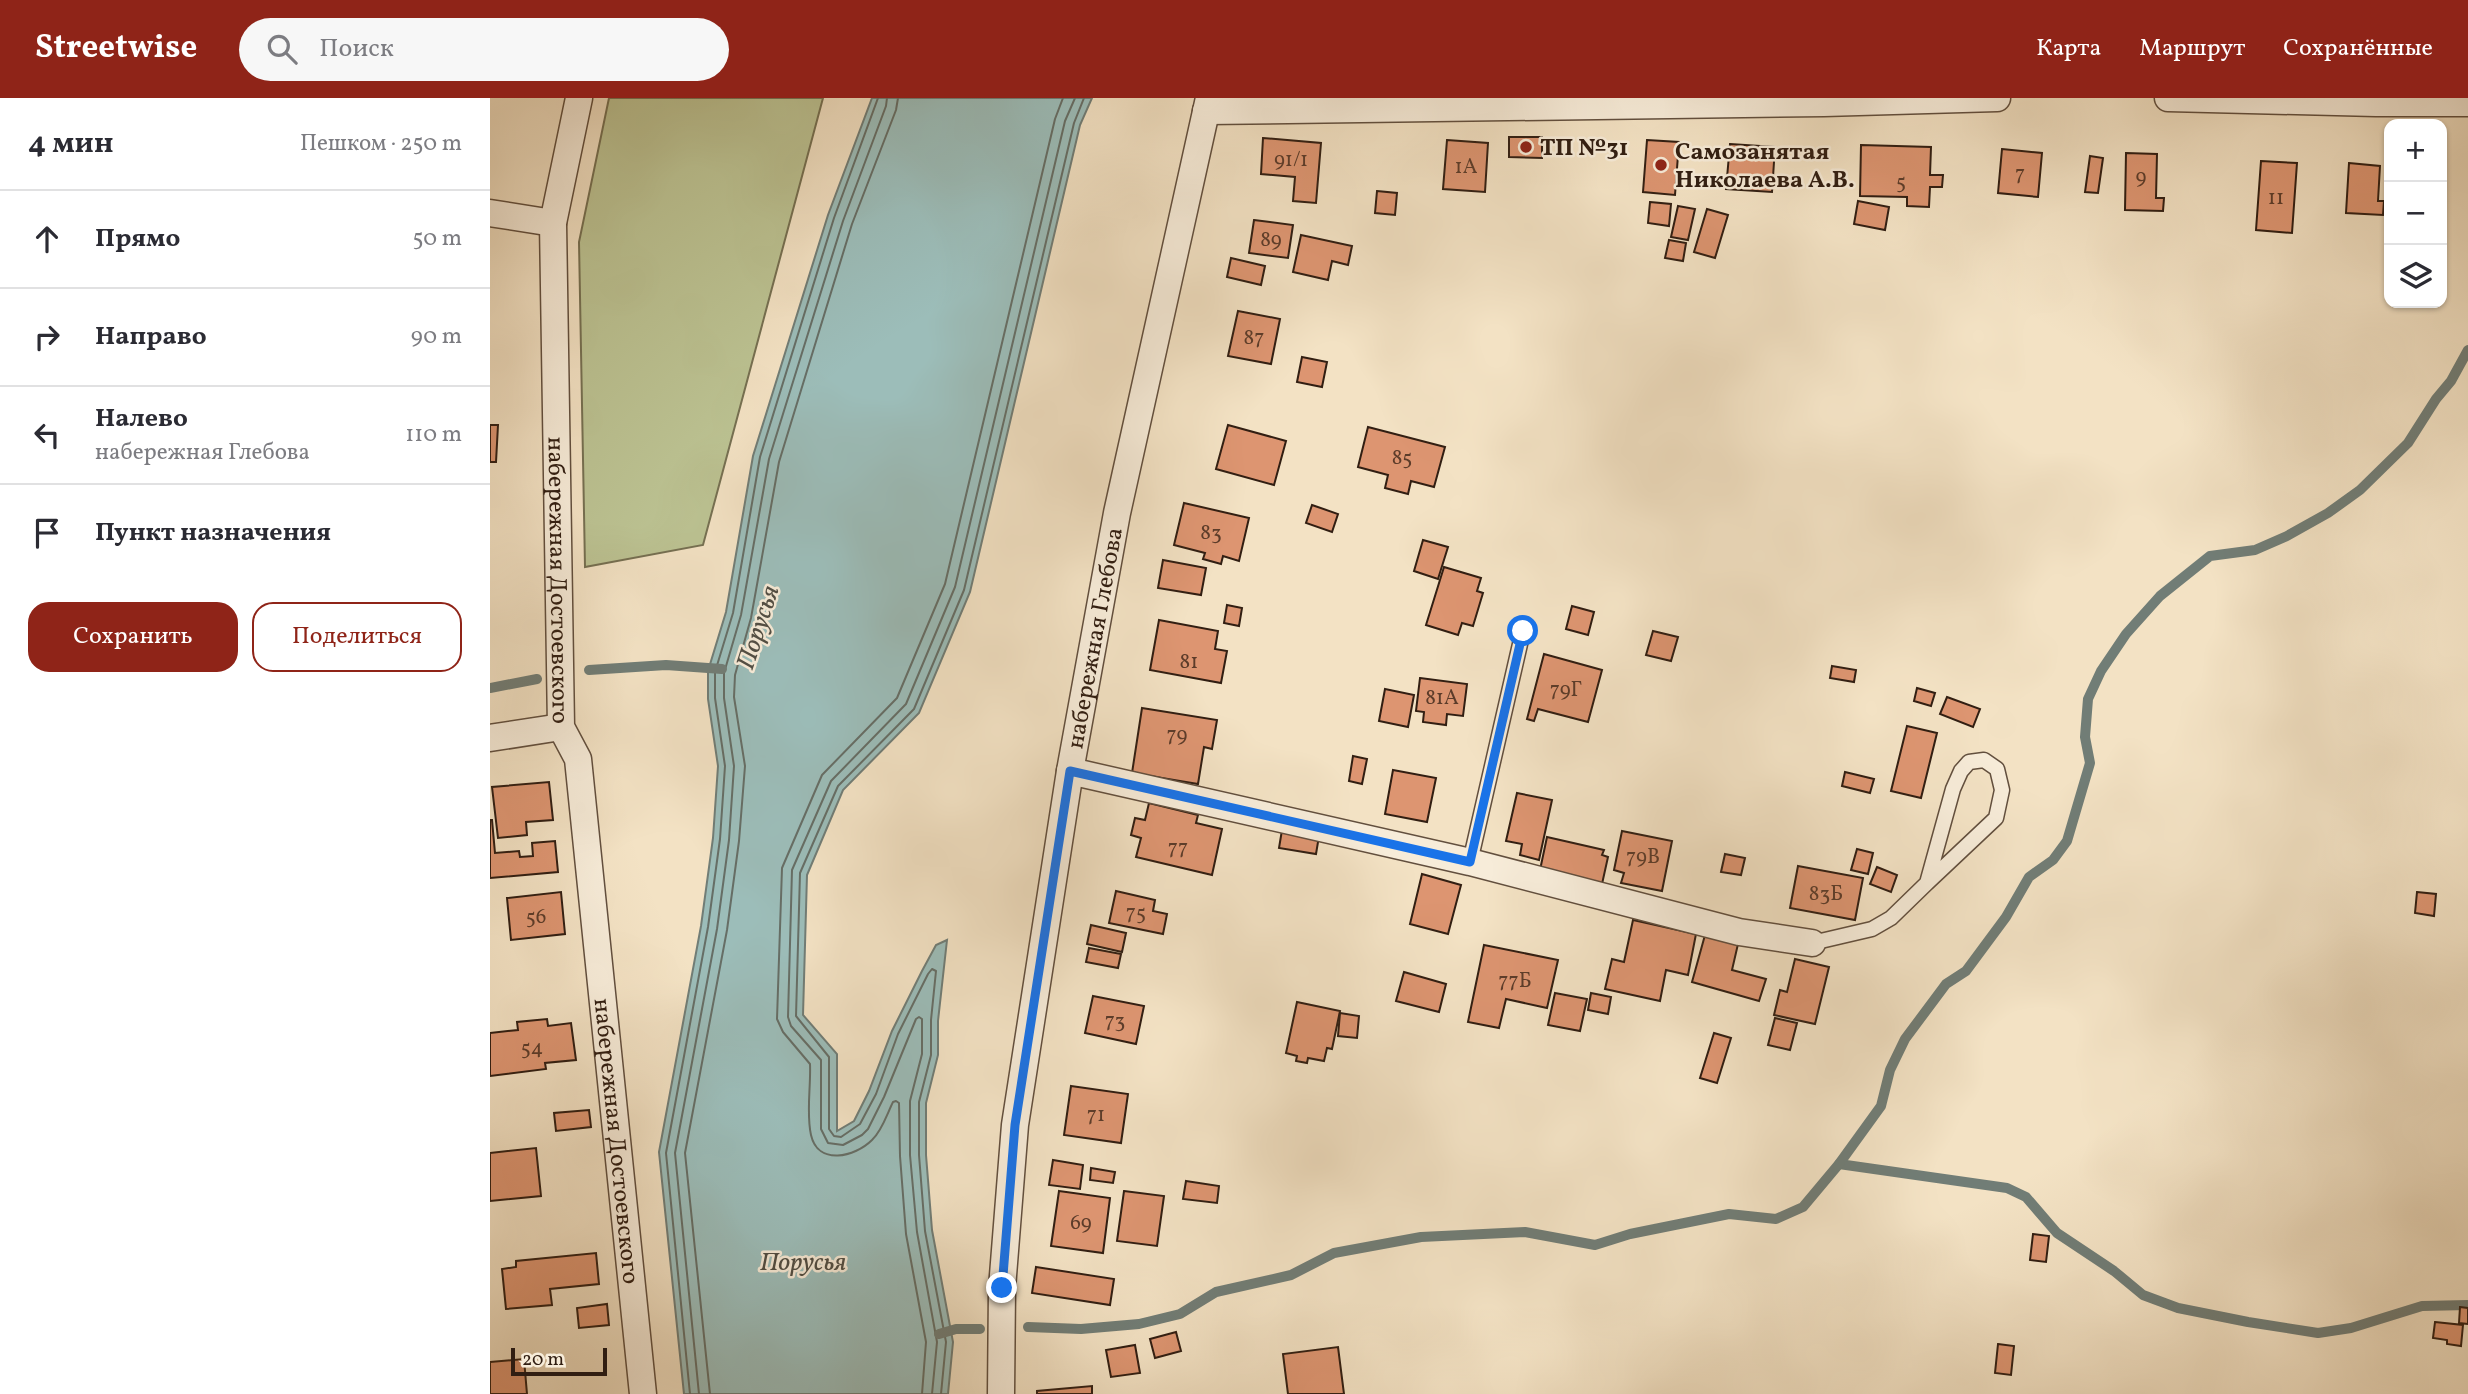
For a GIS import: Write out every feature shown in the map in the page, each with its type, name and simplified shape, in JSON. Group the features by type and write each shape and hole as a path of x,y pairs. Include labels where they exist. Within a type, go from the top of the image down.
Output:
{"street":[{"name":"набережная Достоевского","path":"579,98 553,223 561,727 578,759 643,1394"},
{"path":"1207,105 1825,103 1997,98"},
{"path":"2168,98 2468,103"},
{"name":"набережная Глебова","path":"1000,1394 1002,1288 1015,1125 1070,771 1117,513 1207,105"},
{"path":"490,213 553,223"},
{"path":"490,738 561,727"},
{"path":"1070,771 1470,862 1739,932 1812,943"}],"lane":[{"path":"1470,862 1523,631"},
{"path":"1812,943 1872,929 1891,918 1996,818 2002,790 1997,769 1984,760 1969,762 1961,771 1953,789 1927,883"}],"green space":[{"path":"609,98 823,98 703,545 585,567 579,242"}],"water":[{"name":"Порусья","path":"872,98 1092,98 1080,125 970,592 919,713 843,790 807,875 803,1015 837,1054 837,1131 854,1121 869,1091 892,1031 922,971 936,945 947,940 938,1021 938,1055 926,1103 926,1155 932,1230 953,1342 948,1394 684,1394 659,1152 701,926 713,838 718,766 708,699 708,671 726,612 753,456 828,215"}],"building":[{"name":"ТП №31","path":"1509,137 1542,137 1542,158 1509,157"},
{"path":"1263,138 1321,143 1316,203 1293,201 1295,177 1261,174"},
{"path":"1447,140 1488,143 1485,192 1443,189"},
{"path":"1647,140 1679,142 1675,195 1643,192"},
{"path":"1730,144 1775,147 1772,192 1726,189"},
{"path":"1861,145 1931,147 1930,175 1943,175 1942,187 1930,187 1929,207 1907,206 1907,197 1860,196"},
{"path":"2002,149 2042,153 2038,197 1998,193"},
{"path":"2126,153 2157,154 2156,198 2164,198 2163,211 2125,210"},
{"path":"2090,156 2103,158 2098,193 2085,192"},
{"path":"2261,161 2297,163 2292,233 2256,230"},
{"path":"2349,163 2380,166 2378,201 2384,201 2383,215 2346,213"},
{"path":"1377,191 1397,193 1395,215 1375,213"},
{"path":"1858,201 1889,207 1885,230 1854,224"},
{"path":"1650,202 1671,204 1669,226 1648,223"},
{"path":"1678,206 1695,209 1688,240 1671,237"},
{"path":"1707,209 1728,215 1715,258 1694,252"},
{"path":"1254,220 1293,225 1288,258 1249,253"},
{"path":"1301,235 1352,246 1348,265 1332,261 1328,280 1293,272"},
{"path":"1669,240 1686,243 1683,261 1665,258"},
{"path":"1231,258 1265,266 1261,285 1227,277"},
{"path":"1238,311 1280,319 1271,364 1228,356"},
{"path":"1302,357 1327,362 1322,387 1297,382"},
{"path":"490,425 498,425 496,462 490,462"},
{"path":"1228,425 1286,441 1274,485 1216,469"},
{"path":"1368,427 1445,447 1434,487 1411,481 1408,494 1385,488 1388,475 1358,467"},
{"path":"1184,503 1249,518 1239,561 1223,556 1221,564 1203,559 1205,553 1174,545"},
{"path":"1312,505 1338,514 1332,532 1306,523"},
{"path":"1423,540 1448,547 1438,579 1414,571"},
{"path":"1163,560 1206,568 1201,595 1158,588"},
{"path":"1444,567 1481,578 1477,591 1483,593 1473,626 1462,623 1458,635 1426,625"},
{"path":"1227,605 1242,608 1239,626 1224,623"},
{"path":"1572,606 1594,612 1588,635 1566,629"},
{"path":"1159,620 1218,631 1215,649 1227,651 1221,683 1150,670"},
{"path":"1653,631 1678,637 1671,661 1646,655"},
{"path":"1544,654 1602,670 1588,722 1538,709 1534,721 1527,719"},
{"path":"1832,666 1856,670 1854,682 1830,678"},
{"path":"1420,678 1467,684 1463,716 1447,714 1446,725 1423,722 1424,712 1416,711"},
{"path":"1917,688 1935,693 1931,706 1914,701"},
{"path":"1385,689 1414,695 1408,727 1379,721"},
{"path":"1947,697 1980,709 1973,727 1940,714"},
{"path":"1142,708 1217,720 1212,749 1204,747 1198,784 1132,773"},
{"path":"1907,726 1937,733 1921,798 1891,791"},
{"path":"1353,756 1367,759 1362,784 1349,781"},
{"path":"1393,770 1436,778 1427,822 1385,814"},
{"path":"1845,772 1874,779 1870,793 1842,786"},
{"path":"549,782 553,820 526,822 527,835 498,838 492,787"},
{"path":"1517,793 1552,800 1539,860 1520,855 1522,844 1506,841"},
{"path":"1149,803 1198,815 1196,823 1222,829 1212,875 1136,857 1141,838 1131,835 1135,818 1145,820"},
{"path":"490,820 495,853 519,851 520,857 533,856 532,843 555,841 558,872 490,878"},
{"path":"1282,830 1319,836 1316,854 1279,848"},
{"path":"1622,831 1672,841 1662,891 1621,883 1624,873 1614,870"},
{"path":"1547,837 1604,850 1602,855 1608,857 1602,884 1540,870"},
{"path":"1857,849 1873,853 1868,874 1851,870"},
{"path":"1725,854 1745,858 1741,875 1721,872"},
{"path":"1798,866 1863,878 1855,920 1790,908"},
{"path":"1877,867 1897,875 1891,892 1870,884"},
{"path":"1422,874 1461,885 1448,934 1410,924"},
{"path":"1116,891 1155,900 1153,911 1167,914 1163,934 1109,923"},
{"path":"561,892 565,934 511,940 507,898"},
{"path":"2417,892 2436,894 2434,916 2415,913"},
{"path":"1633,920 1696,934 1688,975 1666,970 1660,1001 1605,989 1612,959 1624,962"},
{"path":"1091,925 1126,933 1122,952 1087,944"},
{"path":"1705,935 1738,944 1732,970 1766,979 1759,1001 1692,982"},
{"path":"1484,945 1558,960 1547,1008 1506,999 1499,1028 1468,1022"},
{"path":"1089,948 1121,954 1118,968 1086,962"},
{"path":"1795,959 1829,967 1815,1024 1774,1015 1780,990 1787,992"},
{"path":"1404,972 1446,984 1439,1012 1396,1001"},
{"path":"1555,993 1587,999 1580,1031 1548,1025"},
{"path":"1591,993 1611,997 1608,1014 1588,1010"},
{"path":"1093,996 1144,1006 1136,1044 1085,1033"},
{"path":"1297,1002 1340,1011 1332,1049 1327,1048 1324,1061 1308,1058 1307,1063 1296,1061 1297,1056 1286,1053"},
{"path":"1340,1013 1359,1016 1357,1038 1338,1036"},
{"path":"1775,1018 1797,1023 1790,1050 1768,1045"},
{"path":"547,1019 548,1026 571,1023 576,1060 545,1063 546,1069 490,1076 490,1033 518,1030 517,1022"},
{"path":"1714,1033 1731,1038 1717,1083 1700,1078"},
{"path":"1071,1086 1128,1094 1121,1143 1064,1135"},
{"path":"589,1110 591,1127 556,1131 554,1113"},
{"path":"536,1148 541,1196 490,1201 490,1153"},
{"path":"1053,1160 1083,1165 1080,1189 1049,1185"},
{"path":"1091,1168 1115,1172 1113,1183 1090,1180"},
{"path":"1186,1181 1219,1186 1217,1203 1183,1199"},
{"path":"1059,1191 1110,1198 1103,1253 1051,1246"},
{"path":"1124,1191 1164,1196 1157,1246 1117,1241"},
{"path":"2033,1234 2049,1236 2046,1262 2030,1260"},
{"path":"596,1253 599,1284 550,1289 552,1305 506,1309 502,1269 516,1267 516,1261"},
{"path":"1036,1267 1114,1279 1110,1305 1032,1293"},
{"path":"607,1304 609,1325 579,1328 577,1308"},
{"path":"2460,1307 2468,1308 2468,1324 2459,1323"},
{"path":"2435,1322 2463,1325 2461,1346 2433,1338"},
{"path":"1176,1332 1181,1351 1155,1358 1150,1339"},
{"path":"1998,1344 2014,1346 2011,1375 1995,1373"},
{"path":"1135,1345 1140,1373 1111,1377 1106,1350"},
{"path":"1338,1347 1344,1394 1288,1394 1283,1354"},
{"path":"524,1359 527,1394 490,1394 490,1362"},
{"path":"1092,1386 1092,1394 1037,1394 1037,1391"}],"waterway":[{"path":"1028,1327 1081,1329 1139,1324 1180,1314 1216,1292 1291,1275 1334,1253 1421,1237 1525,1232 1595,1245 1630,1234 1729,1214 1776,1219 1803,1207 1839,1164 1881,1106 1890,1070 1905,1039 1946,984 1966,971 2006,917 2029,877 2053,860 2067,841 2090,763 2085,737 2088,699 2101,671 2126,634 2160,596 2210,556 2255,550 2287,536 2328,513 2360,490 2408,443 2451,381 2468,350"},
{"path":"589,670 666,665 722,669"},
{"path":"490,688 537,679"},
{"path":"1839,1164 2007,1188 2026,1197 2057,1233 2114,1271 2143,1295 2178,1308 2318,1333 2351,1328 2422,1306 2468,1305"},
{"path":"939,1334 956,1329 980,1329"}],"place":[{"name":"ТП №31","path":"1526,147"},
{"name":"Самозанятая Николаева А.В.","path":"1661,165"}],"route":[{"path":"1002,1288 1015,1125 1070,771 1470,862 1523,631"}]}
